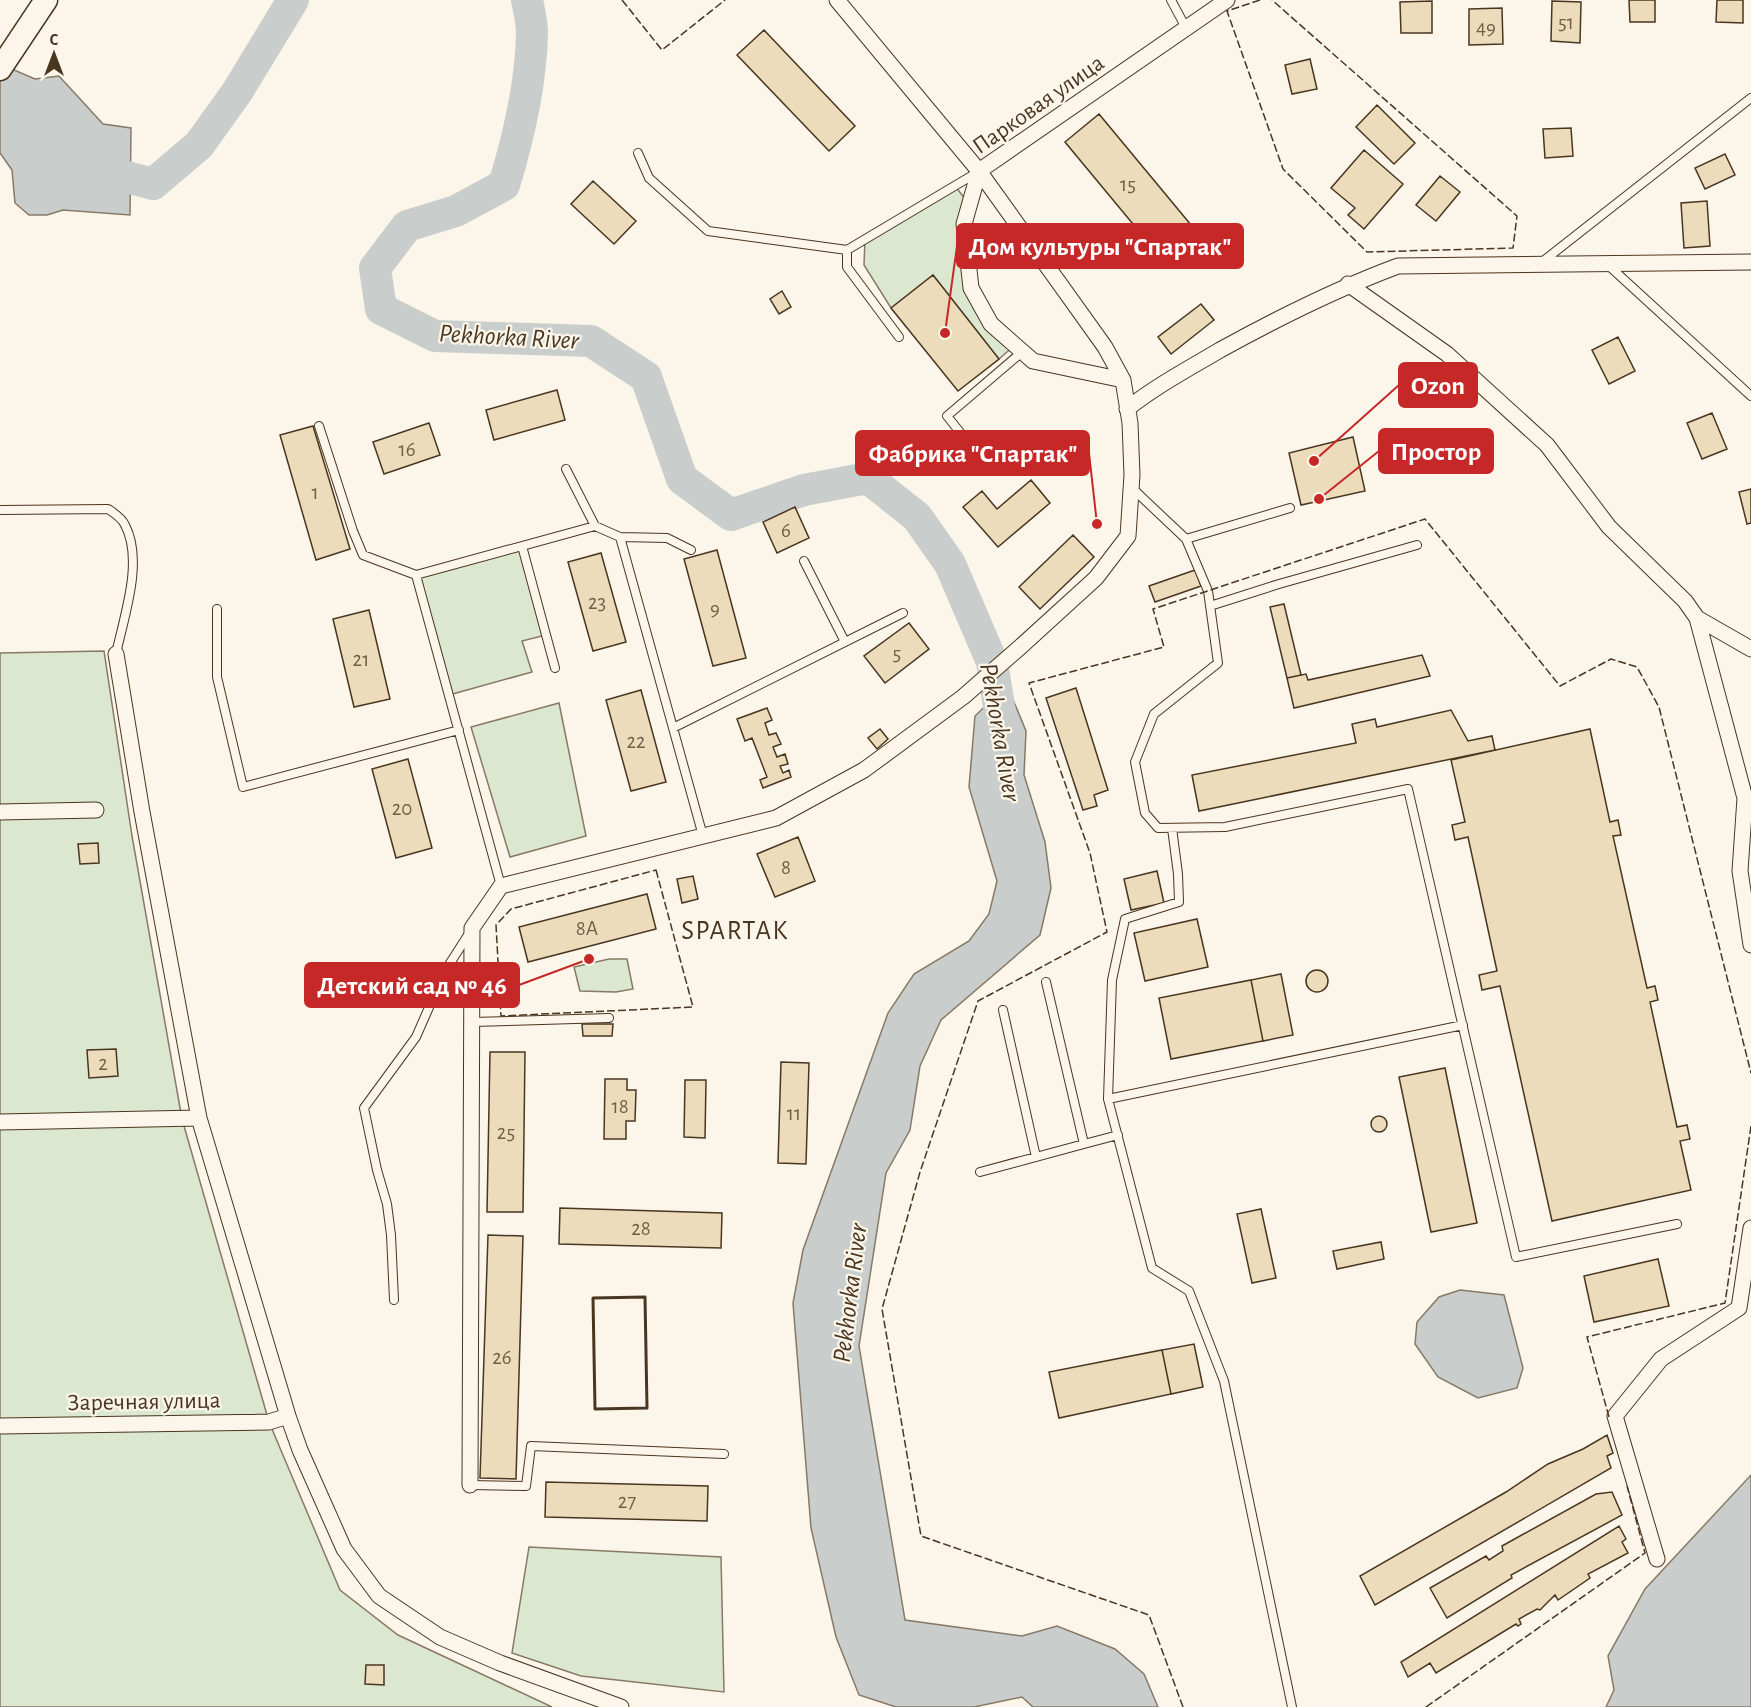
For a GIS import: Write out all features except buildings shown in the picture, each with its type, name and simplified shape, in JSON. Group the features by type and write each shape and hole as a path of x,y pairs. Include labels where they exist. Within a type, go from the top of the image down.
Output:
{"main road":[{"path":"0,69 46,0"}],"street":[{"path":"470,1485 472,928 501,886 776,818 864,770 963,697 1018,649 1096,578 1128,536 1131,487 1130,423 1123,380 1081,310 979,171 837,0"},
{"name":"Парковая улица","path":"1123,380 1033,361 991,324 971,288 964,224 979,171 1227,0"},
{"path":"1127,409 1153,389 1255,331 1348,284 1398,266 1751,262"},
{"path":"1348,284 1447,354 1547,445 1609,527 1685,601 1697,618 1748,804 1740,871 1751,945"},
{"path":"1697,618 1751,649"},
{"path":"116,654 142,812 199,1118 288,1416 300,1450 344,1549 379,1596 440,1637 500,1663 621,1707"},
{"path":"0,812 96,810"},
{"path":"0,1122 199,1118"},
{"path":"1657,1559 1615,1416 1661,1359 1739,1308 1751,1228"},
{"name":"Заречная улица","path":"0,1426 269,1422 288,1416"}],"lane":[{"path":"1171,0 1186,28"},
{"path":"1539,264 1751,98"},
{"path":"638,153 649,178 708,231 847,250 979,171"},
{"path":"847,250 847,267 899,337"},
{"path":"1607,264 1751,396"},
{"path":"975,451 947,416 1022,352"},
{"path":"319,426 363,555 416,575 595,526 620,537 667,538 691,550"},
{"path":"566,469 595,526"},
{"path":"1131,487 1186,539 1208,591 1218,663 1154,714 1135,762 1145,813 1158,828 1225,827 1408,789 1516,1257 1677,1224"},
{"path":"1186,539 1290,508"},
{"path":"0,510 108,509 124,522 132,545 132,578 116,654"},
{"path":"620,537 703,836"},
{"path":"1210,606 1418,545"},
{"path":"522,546 555,668"},
{"path":"804,561 845,642"},
{"path":"416,575 501,886"},
{"path":"217,609 217,677 243,787 459,730"},
{"path":"673,728 903,613"},
{"path":"1172,828 1179,902 1125,919 1112,980 1108,1099 1152,1268 1189,1291 1224,1381 1292,1707"},
{"path":"394,1300 387,1204 377,1170 364,1108 416,1037 445,971 472,928"},
{"path":"1046,982 1083,1144"},
{"path":"1003,1010 1036,1157"},
{"path":"472,1022 609,1018"},
{"path":"1108,1099 1463,1025"},
{"path":"980,1172 1118,1135"},
{"path":"470,1485 526,1486 531,1446 724,1454"}],"green space":[{"path":"954,185 971,206 971,288 1015,345 999,359 933,275 891,308 864,265 865,239"},
{"path":"522,546 546,635 522,641 532,672 449,695 416,575"},
{"path":"104,651 132,836 182,1119 269,1422 340,1590 398,1635 552,1707 0,1707 0,653"},
{"path":"559,703 586,836 510,857 471,727"},
{"path":"609,959 627,959 633,989 616,992 580,991 574,967"},
{"path":"529,1547 721,1557 724,1692 581,1676 512,1653"}],"water":[{"path":"0,64 35,79 59,76 103,124 131,128 130,215 63,210 47,215 29,215 15,203 12,170 0,153"},
{"path":"1007,685 1026,731 1024,775 1045,842 1051,888 1040,935 941,1020 920,1066 910,1130 886,1173 859,1346 905,1620 1022,1636 1057,1626 1115,1649 1144,1674 1158,1707 1033,1707 1022,1697 974,1707 896,1707 859,1695 836,1637 811,1528 793,1303 803,1250 888,1013 914,974 969,941 989,914 997,881 969,787 975,716"},
{"path":"1460,1290 1504,1295 1523,1368 1517,1388 1478,1398 1438,1377 1415,1344 1417,1322 1439,1297"},
{"path":"1751,1475 1751,1707 1606,1707 1614,1690 1608,1656 1645,1589"}],"waterway":[{"name":"Pekhorka River","path":"89,167 153,184 199,145 237,92 293,0"},
{"name":"Pekhorka River","path":"527,0 532,29 527,91 515,148 504,185 456,211 407,226 375,268 381,309 435,336 591,341 646,377 682,479 731,515 804,490 868,478 917,517 950,564 992,662 1004,738"}],"fence":[{"path":"622,0 662,50 725,0"},
{"path":"1260,0 1227,11 1283,169 1367,252 1513,248 1517,216 1272,0"},
{"path":"1183,1707 1149,1615 921,1536 882,1309 920,1172 978,1001 1107,932 1090,853 1029,683 1164,647 1153,609 1425,519 1560,686 1611,659 1637,667 1659,707 1751,1073"},
{"path":"656,870 693,1007 501,1016 496,925 511,909 656,870"},
{"path":"1609,1417 1587,1337 1725,1303 1751,1126"},
{"path":"1426,1707 1645,1553 1627,1486"}],"wall":[{"path":"645,1297 647,1408 595,1409 593,1298 645,1297"}],"place":[{"name":"Дом культуры \"Спартак\"","path":"945,333"},
{"name":"Ozon","path":"1314,461"},
{"name":"Простор","path":"1319,499"},
{"name":"Фабрика \"Спартак\"","path":"1097,524"},
{"name":"Детский сад № 46","path":"589,959"}],"district":[{"name":"SPARTAK","path":"735,930"}]}
